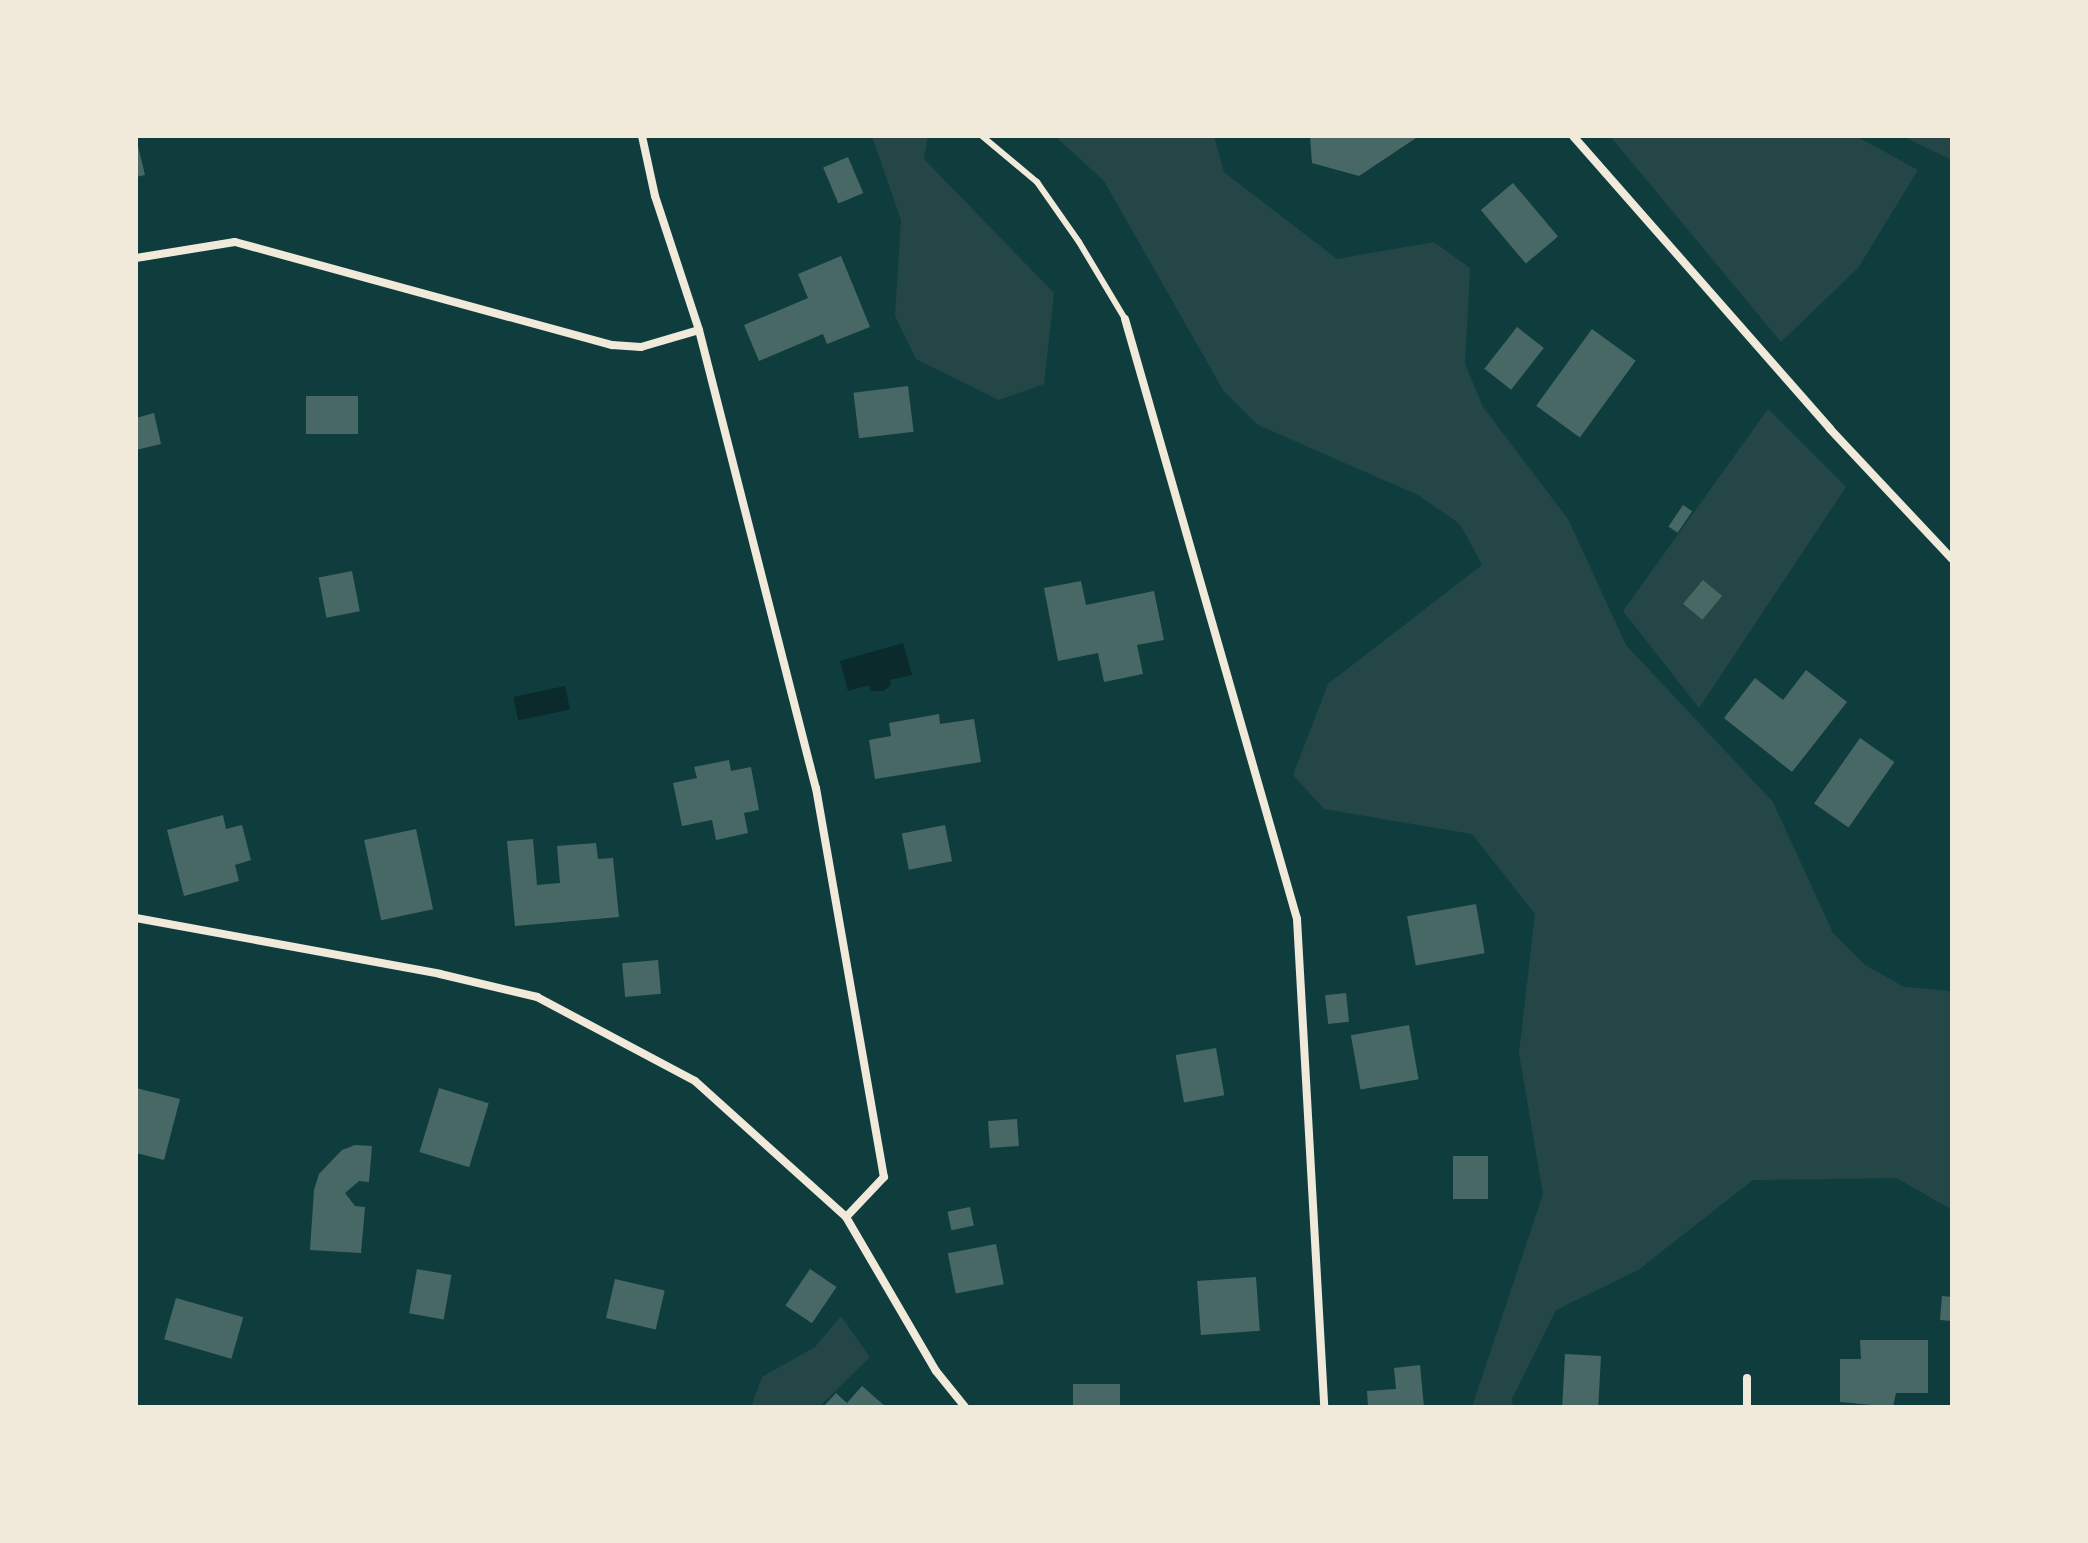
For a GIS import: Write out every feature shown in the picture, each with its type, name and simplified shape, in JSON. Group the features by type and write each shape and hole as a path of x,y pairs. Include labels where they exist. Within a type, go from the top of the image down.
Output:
{"street":[{"path":"642,136 655,196 699,330 816,788 884,1177 846,1217"},
{"path":"1573,136 1830,429 1952,559"},
{"path":"136,258 235,242 612,345 641,347 699,330"},
{"path":"1125,319 1297,919 1324,1407"},
{"path":"136,918 440,974 537,997 695,1081 846,1217 936,1371 965,1407"},
{"path":"1747,1378 1747,1407"}],"lane":[{"path":"982,136 1037,182 1079,242 1125,319"}],"shaded area":[{"path":"872,136 928,136 924,159 1054,293 1044,384 999,400 916,359 895,316 901,220"},
{"path":"1055,136 1214,136 1224,172 1337,259 1434,242 1470,268 1465,364 1483,407 1568,519 1626,645 1773,802 1833,933 1865,965 1904,987 1952,991 1952,1210 1897,1178 1753,1180 1638,1270 1556,1310 1512,1399 1513,1407 1472,1407 1543,1194 1519,1053 1535,914 1472,834 1324,809 1293,775 1328,684 1482,565 1460,524 1418,495 1258,425 1223,390 1104,181"},
{"path":"1610,136 1856,136 1918,170 1858,268 1781,342"},
{"path":"1902,136 1952,136 1952,160"},
{"path":"1768,409 1846,487 1699,708 1623,611"},
{"path":"903,643 912,675 890,680 891,685 883,691 871,691 869,685 848,691 840,661"},
{"path":"565,686 570,709 518,720 513,697"},
{"path":"841,1316 870,1357 819,1407 751,1407 762,1377 815,1347"}],"building":[{"path":"1310,136 1419,136 1359,176 1312,163"},
{"path":"136,138 145,175 136,177"},
{"path":"848,157 863,193 838,203 823,168"},
{"path":"1513,183 1558,237 1526,264 1481,210"},
{"path":"841,256 870,327 827,344 823,334 759,361 744,325 808,298 798,274"},
{"path":"1517,327 1544,348 1511,390 1484,369"},
{"path":"1592,329 1636,361 1580,438 1536,406"},
{"path":"908,386 914,432 859,438 853,393"},
{"path":"306,396 358,396 358,434 306,434"},
{"path":"154,413 161,444 136,450 136,418"},
{"path":"1683,505 1692,511 1678,533 1668,527"},
{"path":"352,571 360,611 326,618 319,577"},
{"path":"1703,580 1722,596 1702,620 1683,604"},
{"path":"1081,581 1086,605 1154,591 1164,640 1137,645 1143,674 1104,682 1098,653 1058,661 1044,588"},
{"path":"1806,670 1847,702 1792,772 1724,718 1755,678 1783,700"},
{"path":"939,714 940,724 974,719 981,762 875,779 869,740 891,736 889,723"},
{"path":"1860,738 1894,762 1849,828 1814,804"},
{"path":"729,760 731,771 751,767 759,810 744,813 748,833 716,840 712,820 682,826 673,783 697,778 694,767"},
{"path":"223,815 226,829 242,825 251,860 235,865 239,881 184,896 167,830"},
{"path":"945,825 952,861 909,870 902,833"},
{"path":"416,829 433,909 381,920 364,840"},
{"path":"533,839 537,885 560,883 557,846 596,843 598,859 613,858 619,917 515,926 507,841"},
{"path":"1476,904 1485,953 1416,965 1407,916"},
{"path":"658,960 661,994 625,997 622,963"},
{"path":"1346,993 1349,1022 1328,1024 1325,995"},
{"path":"1409,1025 1419,1079 1360,1089 1351,1035"},
{"path":"1216,1048 1224,1095 1184,1102 1176,1055"},
{"path":"136,1088 180,1099 164,1160 136,1153"},
{"path":"439,1088 489,1103 469,1167 419,1152"},
{"path":"1017,1119 1019,1146 990,1148 988,1121"},
{"path":"355,1145 372,1146 369,1182 359,1181 345,1193 355,1206 365,1207 361,1253 310,1250 314,1190 319,1174 342,1150"},
{"path":"1453,1156 1488,1156 1488,1199 1453,1199"},
{"path":"970,1207 974,1226 951,1230 948,1212"},
{"path":"996,1244 1004,1284 956,1294 948,1253"},
{"path":"417,1269 451,1275 444,1319 409,1313"},
{"path":"810,1269 837,1287 812,1323 785,1305"},
{"path":"1256,1277 1260,1331 1201,1335 1197,1281"},
{"path":"615,1279 665,1290 656,1329 606,1318"},
{"path":"1942,1296 1952,1297 1952,1321 1940,1320"},
{"path":"176,1298 243,1317 231,1359 164,1339"},
{"path":"1860,1340 1928,1340 1928,1393 1896,1393 1893,1407 1840,1402 1840,1359 1861,1359"},
{"path":"1565,1354 1601,1356 1598,1407 1562,1407"},
{"path":"1420,1365 1424,1407 1368,1407 1367,1391 1396,1389 1394,1368"},
{"path":"1073,1384 1120,1384 1120,1407 1073,1407"},
{"path":"862,1386 886,1407 823,1407 836,1393 847,1403"}]}
